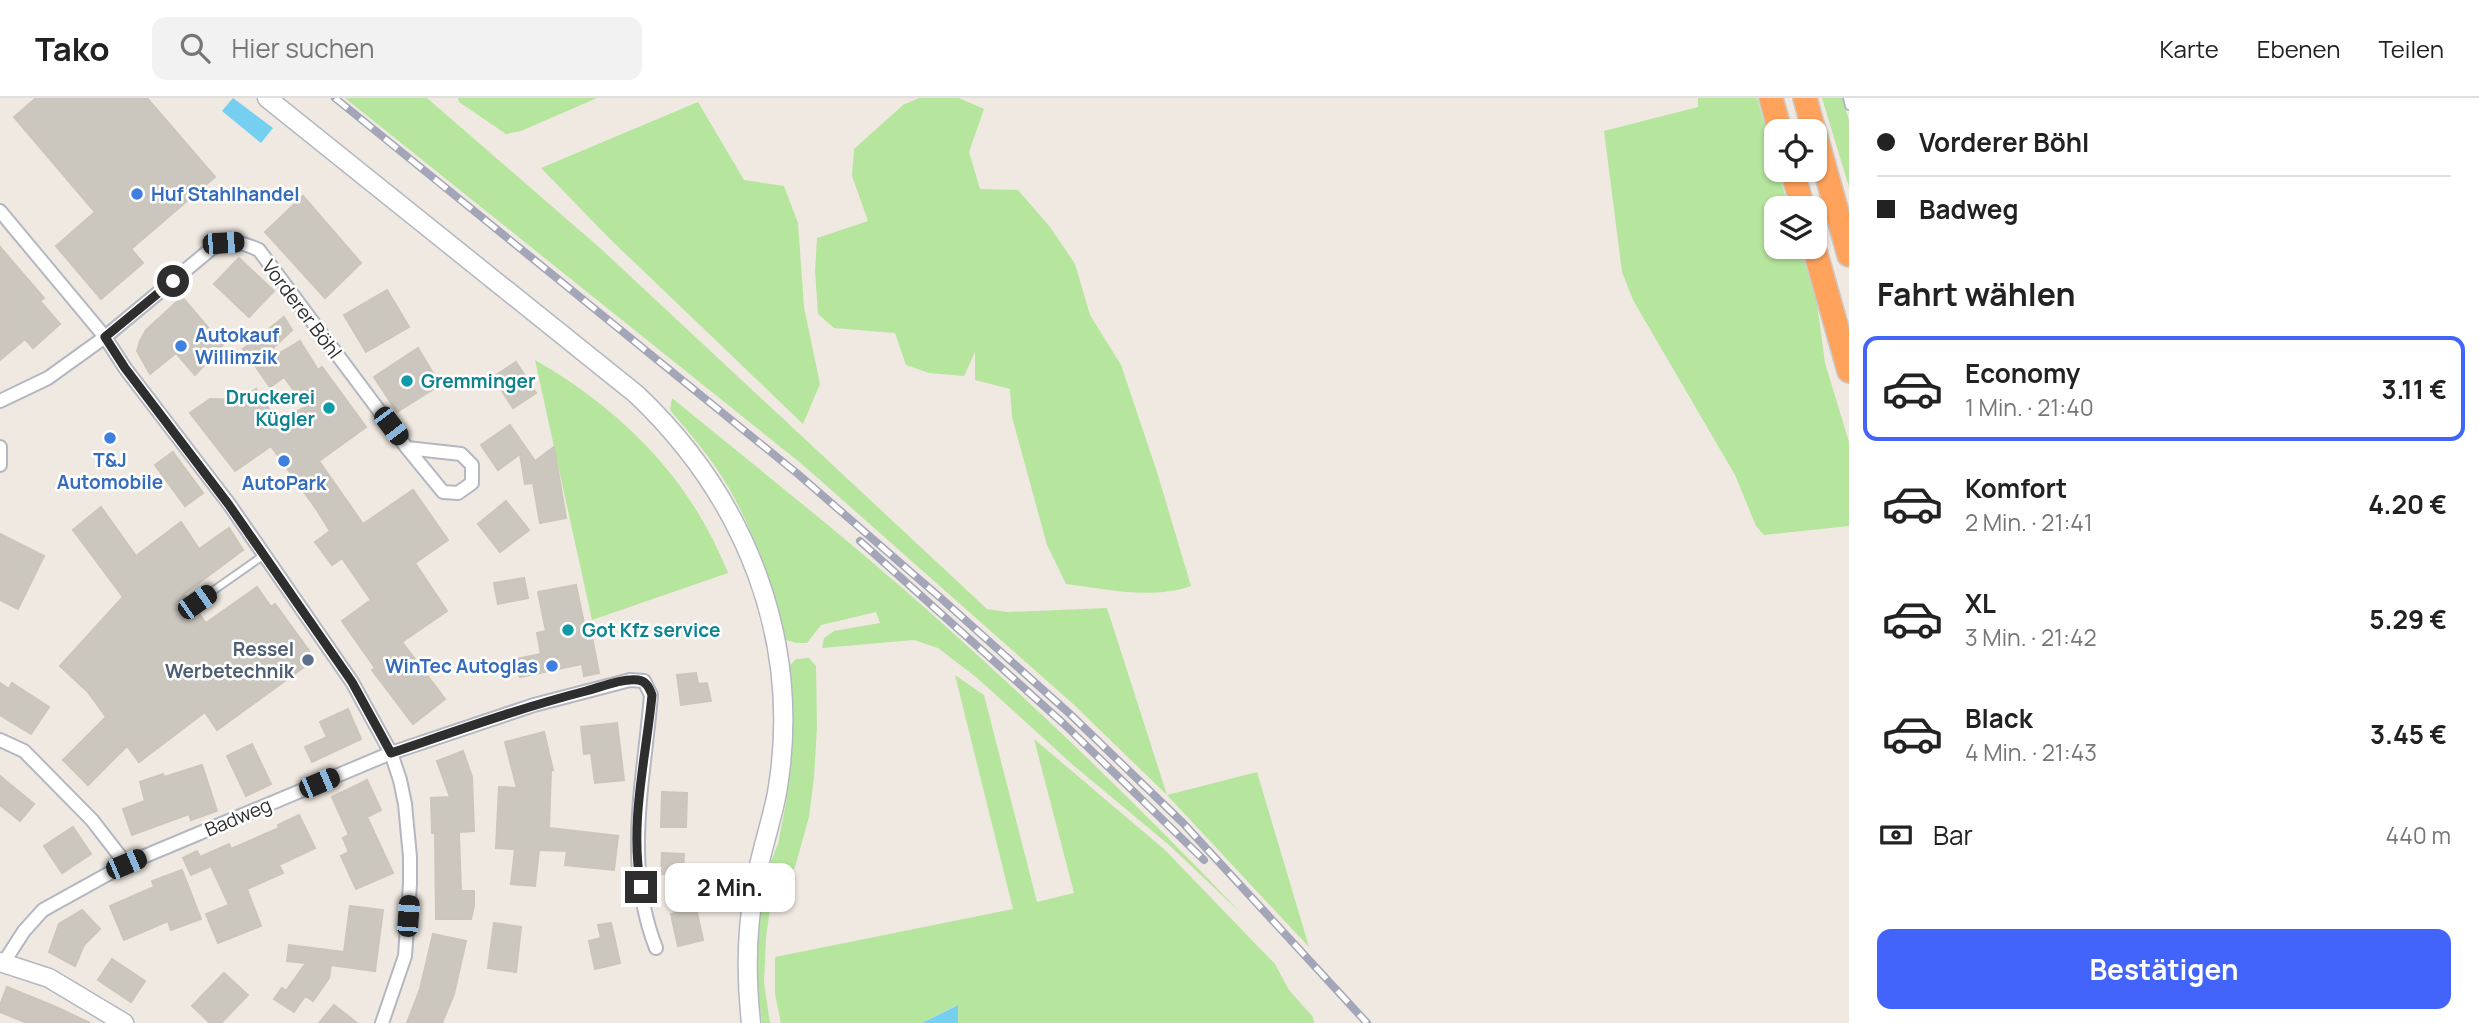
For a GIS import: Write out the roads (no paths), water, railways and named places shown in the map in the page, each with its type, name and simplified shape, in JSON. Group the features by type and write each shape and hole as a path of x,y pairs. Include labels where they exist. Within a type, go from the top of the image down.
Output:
{"highway":[{"path":"1771,98 1777,119"},
{"path":"1805,98 1811,119"},
{"path":"1827,178 1849,256"},
{"path":"1817,259 1849,371"}],"main road":[{"path":"268,98 636,394 688,449 729,512 751,557 767,604 778,654 782,700 782,746 777,792 755,884 748,932 747,980 751,1023"},
{"path":"2,962 48,978 124,1023"}],"street":[{"path":"0,211 105,337 125,368 229,505 352,682 391,753 405,804 410,884 405,956 382,1023"},
{"name":"Vorderer Böhl","path":"0,401 48,378 105,337 211,249 223,243 241,242 258,250 407,448 443,492 458,493 472,483 472,465 461,454 407,448"},
{"path":"0,447 0,465"},
{"name":"Badweg","path":"2,962 43,910 126,864 391,753 534,705 630,680 644,681 652,695 639,792 637,865 649,931 656,948"},
{"path":"0,740 24,751 92,820 126,864"}],"lane":[{"path":"1847,98 1849,106"},
{"path":"197,602 264,555"}],"water":[{"path":"233,98 273,128 261,143 222,111"},
{"path":"958,1005 958,1023 922,1023"}],"railway":[{"path":"335,98 799,475 943,600 1070,714 1183,823 1367,1023"},
{"path":"860,541 1064,724 1204,860"}],"place":[{"name":"Huf Stahlhandel","path":"137,194"},
{"name":"Autokauf Willimzik","path":"181,346"},
{"name":"Gremminger","path":"407,381"},
{"name":"Druckerei Kügler","path":"329,408"},
{"name":"T&J Automobile","path":"110,438"},
{"name":"AutoPark","path":"284,461"},
{"name":"Got Kfz service","path":"568,630"},
{"name":"Ressel Werbetechnik","path":"308,660"},
{"name":"WinTec Autoglas","path":"552,666"}]}
